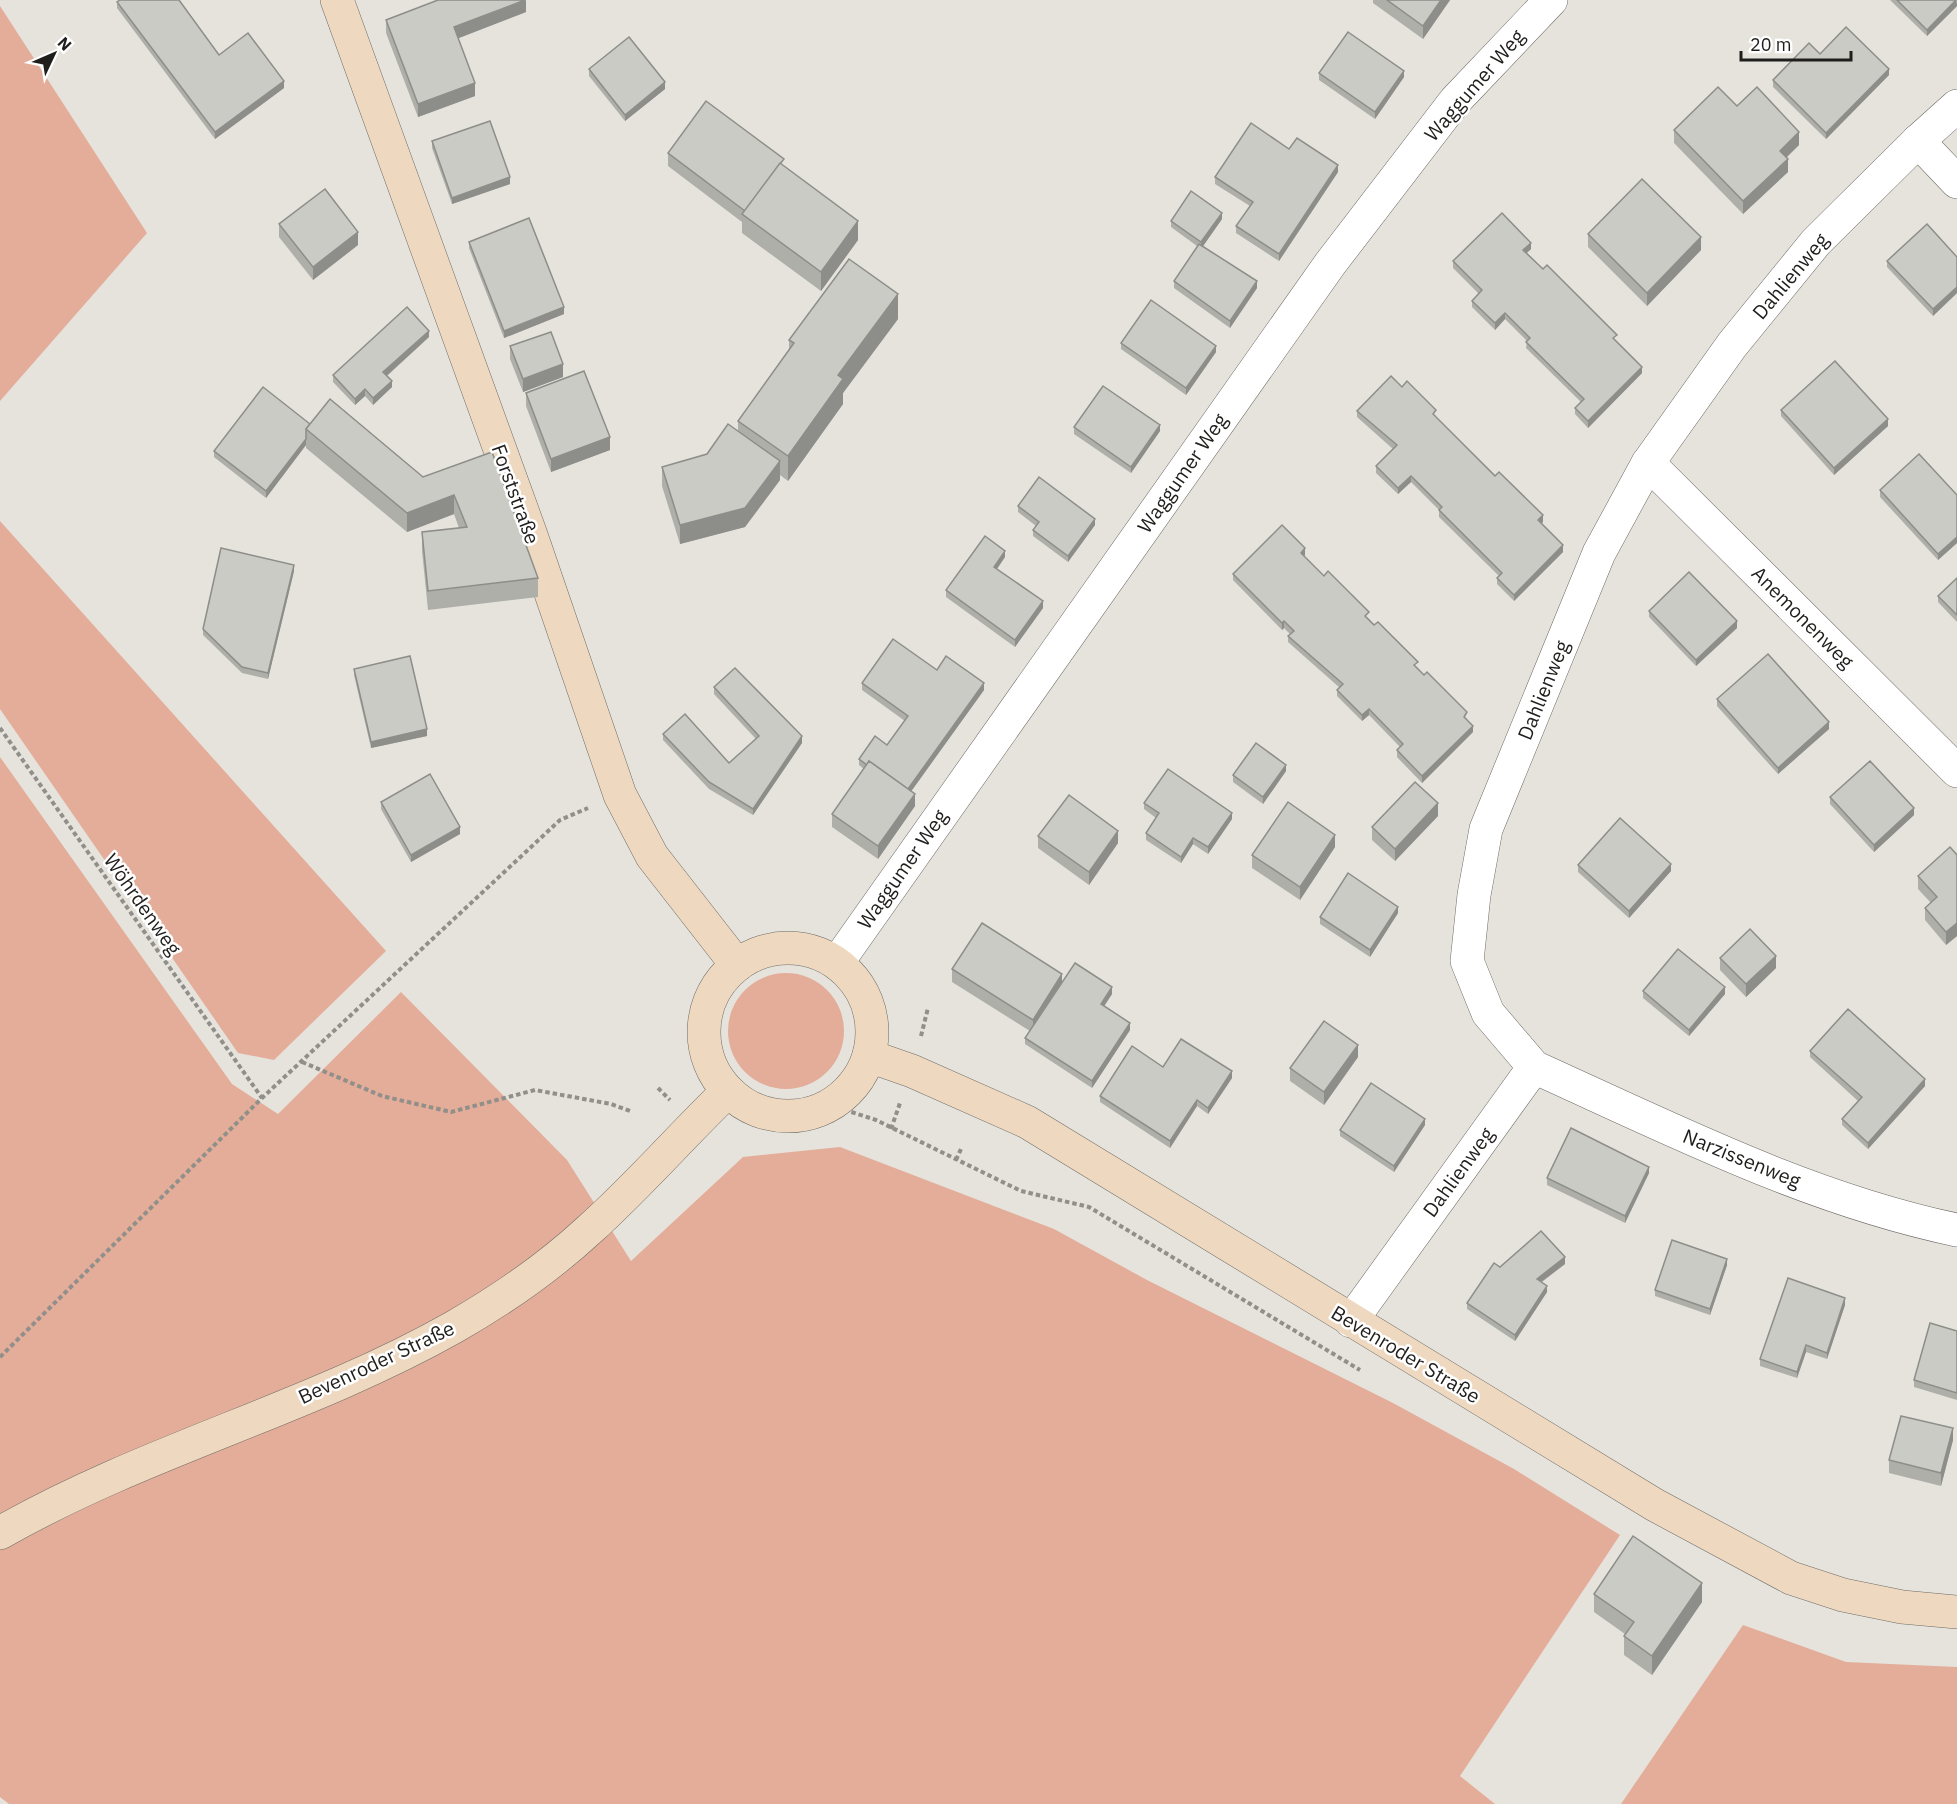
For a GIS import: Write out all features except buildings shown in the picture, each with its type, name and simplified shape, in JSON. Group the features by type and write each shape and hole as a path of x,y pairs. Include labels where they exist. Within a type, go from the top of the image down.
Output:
{"main road":[{"name":"Forststraße","path":"336,0 531,535 620,795 652,856 737,965"},
{"path":"786,948 818,953 837,963 855,982 867,1005 872,1030 869,1056 860,1076 847,1092 830,1105 810,1113 789,1116 769,1114 748,1106 728,1092 710,1064 705,1047 706,1010 713,993 737,965 755,954 786,948"},
{"name":"Bevenroder Straße","path":"869,1056 912,1071 1027,1122 1655,1505 1791,1578 1853,1597 1902,1607 1957,1612"},
{"name":"Bevenroder Straße","path":"0,1533 100,1481 390,1360 454,1327 512,1291 591,1229 728,1092"}],"street":[{"name":"Waggumer Weg","path":"837,963 1330,264 1455,101 1551,0"},
{"name":"Dahlienweg","path":"1351,1321 1534,1067 1488,1013 1467,961 1473,895 1486,829 1599,553 1648,463 1732,345 1816,242 1918,141 1957,106"},
{"path":"1918,141 1957,182"},
{"name":"Anemonenweg","path":"1648,463 1957,771"},
{"name":"Narzissenweg","path":"1534,1067 1743,1162 1902,1219 1957,1230"}],"path":[{"name":"Wöhrdenweg","path":"0,728 262,1098"},
{"path":"0,1357 262,1098 560,820 620,795"},
{"path":"920,1041 928,1008"},
{"path":"302,1062 382,1096 452,1112 535,1090 611,1104 630,1111"},
{"path":"830,1105 876,1120 1021,1191 1089,1207 1180,1263"},
{"path":"891,1129 898,1107"},
{"path":"956,1160 961,1149"}],"shaded area":[{"path":"0,6 147,233 0,401"},
{"path":"0,521 386,951 274,1060 238,1053 0,709"},
{"path":"0,757 232,1084 278,1114 401,992 567,1160 631,1261 743,1157 840,1147 1054,1229 1147,1280 1393,1403 1514,1469 1620,1535 1460,1776 1495,1804 9,1804 0,1797"},
{"path":"786,973 808,977 827,990 840,1009 844,1031 840,1053 827,1072 808,1085 786,1089 764,1085 745,1072 732,1053 728,1031 732,1009 745,990 764,977"},
{"path":"1743,1625 1846,1662 1957,1667 1957,1804 1621,1804"}]}
